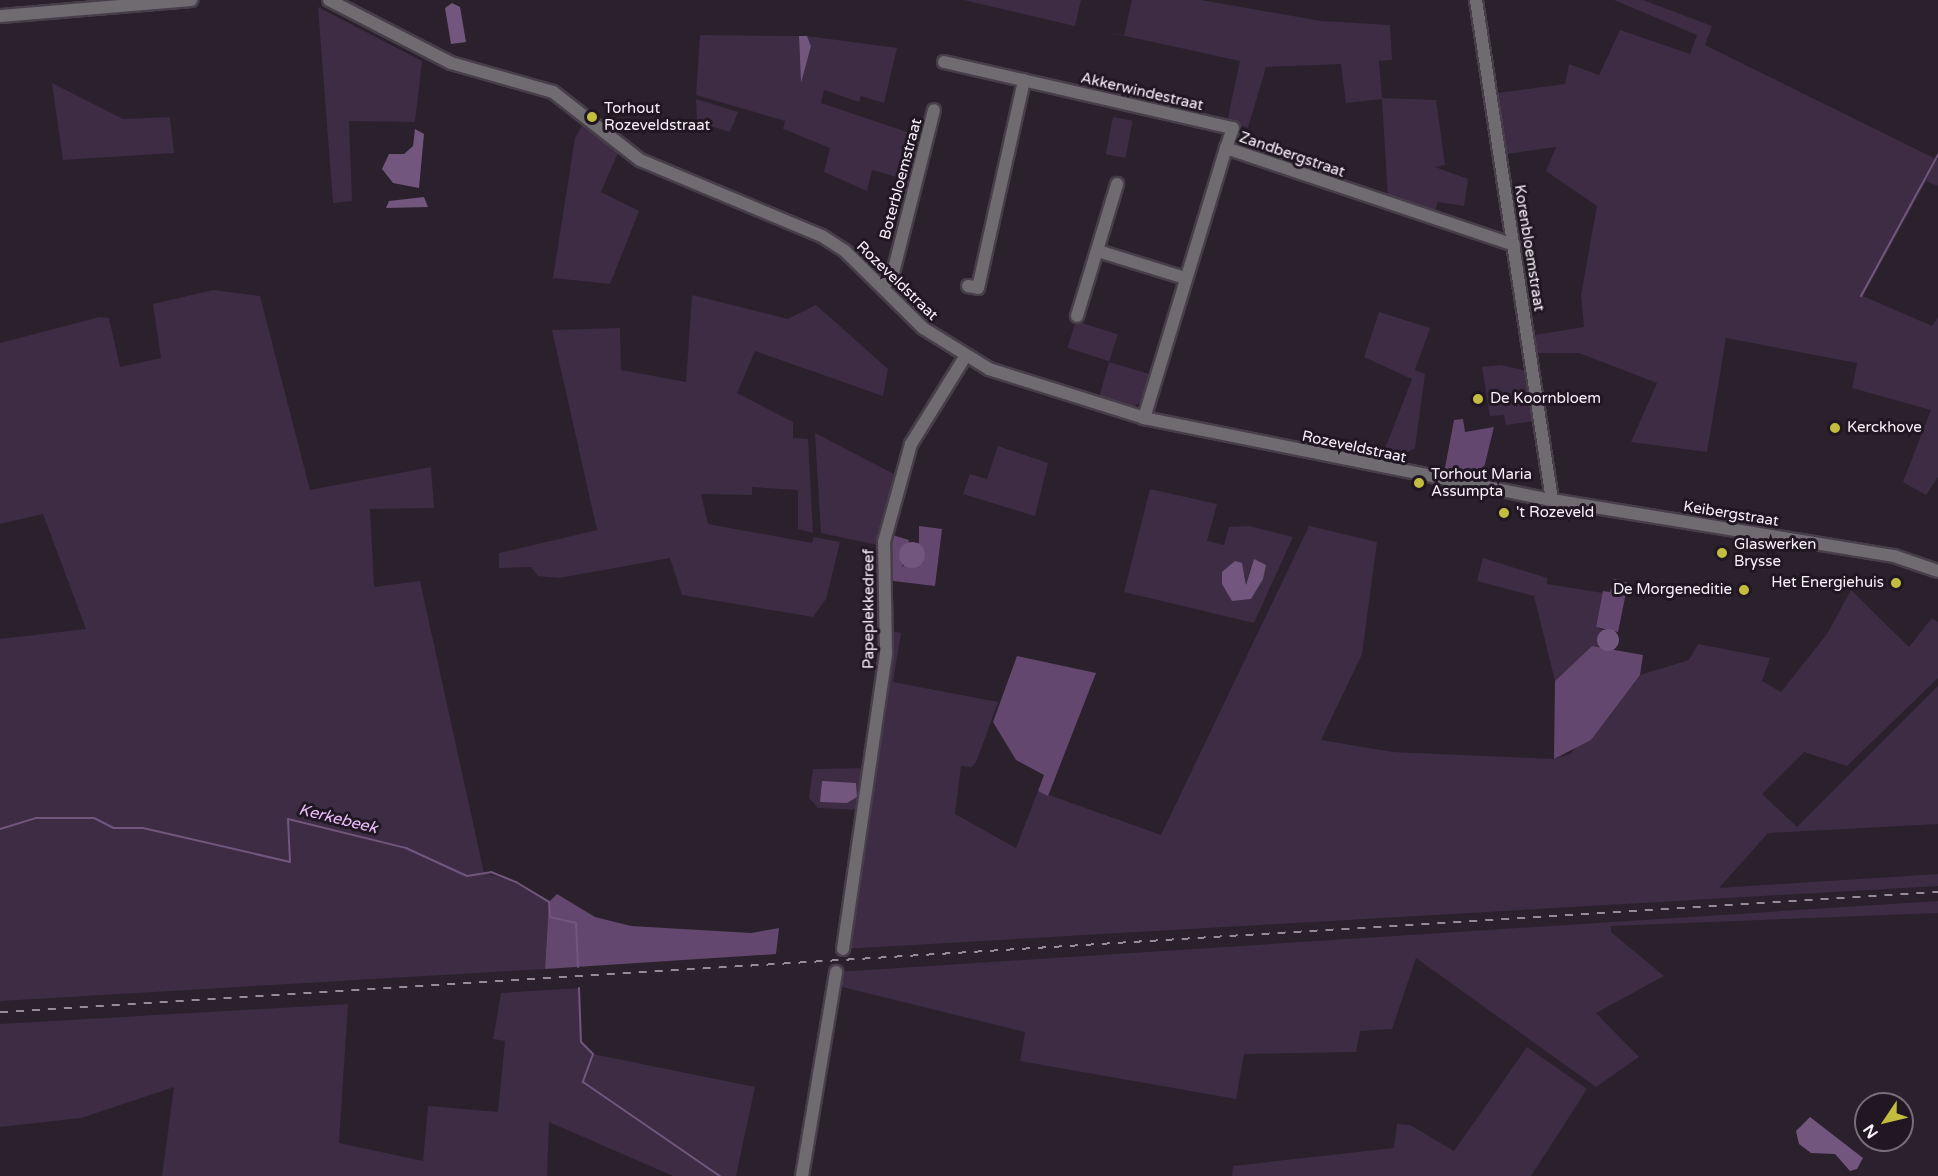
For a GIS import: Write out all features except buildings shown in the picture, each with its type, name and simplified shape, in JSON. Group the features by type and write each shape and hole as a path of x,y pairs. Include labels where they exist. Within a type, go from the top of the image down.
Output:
{"street":[{"path":"0,16 191,0"},
{"name":"Rozeveldstraat","path":"329,0 451,63 553,92 624,152 813,231 845,251 923,328 965,357 1144,418 1552,500"},
{"name":"Korenbloemstraat","path":"1476,0 1552,500"},
{"name":"Akkerwindestraat","path":"944,62 1238,129 1227,148"},
{"path":"968,286 978,288 1024,80"},
{"name":"Boterbloemstraat","path":"882,286 892,278 934,110"},
{"name":"Zandbergstraat","path":"1144,418 1185,278 1227,148 1514,245"},
{"path":"1077,315 1117,184"},
{"path":"1098,250 1185,278"},
{"name":"Papeplekkedreef","path":"843,950 886,652 884,542 911,444 965,357"},
{"name":"Keibergstraat","path":"1552,500 1894,556 1938,571"},
{"path":"802,1176 836,972"}],"shaded area":[{"path":"964,0 1081,0 1075,26"},
{"path":"1132,0 1201,0 1321,21 1390,25 1392,60 1379,61 1382,98 1436,100 1445,165 1435,167 1468,179 1464,206 1438,202 1434,213 1388,198 1382,99 1346,103 1341,64 1266,67 1248,128 1227,122 1240,61 1107,32 1124,35"},
{"path":"1614,0 1643,0 1712,26 1705,45 1938,160 1938,186 1926,181 1863,296 1932,326 1938,317 1938,477 1926,495 1903,482 1931,410 1852,388 1857,363 1726,338 1707,452 1631,442 1657,383 1579,353 1537,353 1535,335 1584,327 1581,295 1597,206 1546,171 1556,147 1507,154 1497,93 1565,84 1569,64 1599,75 1620,30 1690,54 1697,35"},
{"path":"452,3 460,7 466,42 451,44 445,8"},
{"path":"318,7 422,61 415,122 349,121 352,201 333,203"},
{"path":"700,35 799,36 801,83 811,46 807,36 897,48 884,103 861,96 859,102 824,90 821,103 919,136 911,181 872,170 867,191 824,172 830,148 783,129 785,121 696,95"},
{"path":"799,36 807,36 811,46 801,83"},
{"path":"52,83 123,119 170,117 174,153 63,160"},
{"path":"696,99 738,112 730,132 697,122"},
{"path":"1113,117 1133,121 1125,158 1106,154"},
{"path":"586,118 620,148 601,192 639,211 610,284 553,278 575,138"},
{"path":"415,129 424,134 419,188 393,183 382,169 389,154 404,154 413,146"},
{"path":"424,197 428,207 386,208 389,201"},
{"path":"213,290 260,296 310,490 431,467 434,508 370,509 374,587 420,581 484,873 516,882 549,902 545,969 0,1001 0,639 86,629 43,514 0,524 0,343 100,317 109,318 120,367 161,358 153,304"},
{"path":"692,295 788,319 816,305 888,369 883,396 755,351 737,393 793,422 793,438 808,439 813,533 798,529 798,490 752,487 752,495 701,494 708,524 812,543 814,537 840,542 826,599 813,617 682,595 670,558 559,578 538,576 531,567 499,568 499,553 597,530 552,330 620,328 621,370 686,382"},
{"path":"1379,312 1430,328 1415,370 1425,374 1415,448 1387,463 1380,462 1412,379 1364,357"},
{"path":"1076,321 1118,335 1109,361 1067,348"},
{"path":"1109,362 1149,374 1140,403 1132,407 1099,397"},
{"path":"1501,365 1527,371 1535,421 1506,425 1504,415 1490,416 1482,367"},
{"path":"1463,419 1465,432 1494,427 1481,480 1444,473 1454,420"},
{"path":"815,433 894,474 877,545 821,533"},
{"path":"998,446 1048,463 1035,516 963,494 970,474 987,479"},
{"path":"1150,489 1217,504 1207,541 1224,545 1229,527 1249,526 1293,537 1254,623 1124,592","holes":["1251,567 1257,590 1222,584 1245,575 1246,585"]},
{"path":"919,526 942,529 935,586 885,580 889,534 909,540 902,568 919,542"},
{"path":"1309,526 1377,542 1362,654 1321,740 1393,752 1554,759 1570,754 1640,675 1689,660 1698,644 1770,658 1762,681 1781,692 1827,634 1851,590 1909,647 1932,618 1938,622 1938,678 1847,766 1804,752 1762,794 1797,827 1938,686 1938,824 1768,833 1719,888 1938,874 1938,886 843,949 864,810 818,808 809,798 813,769 871,768 884,629 901,633 893,682 998,702 977,760 972,767 961,766 955,814 1016,848 1038,791 1161,835"},
{"path":"912,542 921,546 925,555 921,564 912,568 903,564 899,555 903,546"},
{"path":"1483,558 1547,578 1547,584 1603,593 1596,627 1605,631 1598,647 1592,646 1555,681 1534,596 1477,581"},
{"path":"1254,559 1266,565 1263,579 1251,599 1232,601 1222,584 1222,572 1235,561 1242,563 1246,585"},
{"path":"1614,579 1628,583 1618,632 1596,627 1603,591 1610,592"},
{"path":"1608,629 1618,636 1619,640 1612,650 1608,651 1598,644 1597,640 1604,630"},
{"path":"1592,646 1643,655 1640,675 1591,740 1554,759 1555,681"},
{"path":"1017,656 1096,673 1048,796 1038,791 1044,775 1016,760 993,722"},
{"path":"822,781 856,783 857,797 847,803 820,802"},
{"path":"557,894 595,917 631,926 751,933 779,928 776,954 545,969 549,902"},
{"path":"1938,901 1938,913 1611,926 1611,932 1664,976 1596,1013 1639,1057 1596,1087 1416,958 1392,1029 1360,1031 1356,1052 1244,1054 1236,1099 1020,1061 1025,1032 834,985 836,972"},
{"path":"579,988 581,1042 593,1054 755,1087 736,1176 673,1176 549,1122 547,1176 162,1176 174,1087 81,1118 0,1127 0,1024 348,1004 339,1143 423,1161 428,1106 498,1112 505,1041 493,1039 501,993"},
{"path":"1527,1047 1587,1089 1531,1176 1232,1176 1233,1166 1394,1148 1397,1124 1410,1125 1454,1151"},
{"path":"1810,1117 1863,1158 1857,1169 1850,1171 1835,1154 1811,1153 1799,1144 1796,1131"}],"waterway":[{"path":"1861,296 1938,155"},
{"name":"Kerkebeek","path":"0,829 36,818 94,818 114,828 143,828 290,862 288,819 406,848 467,876 491,872 516,882 549,902 550,917 576,923 578,967"},
{"name":"Kerkebeek","path":"579,988 581,1042 593,1054 583,1082 720,1176"}],"railway":[{"path":"0,1012 1938,892"}],"place":[{"name":"Torhout Rozeveldstraat","path":"592,117"},
{"name":"De Koornbloem","path":"1478,399"},
{"name":"Kerckhove","path":"1835,428"},
{"name":"Torhout Maria Assumpta","path":"1419,483"},
{"name":"'t Rozeveld","path":"1504,513"},
{"name":"Glaswerken Brysse","path":"1722,553"},
{"name":"Het Energiehuis","path":"1896,583"},
{"name":"De Morgeneditie","path":"1744,590"}]}
